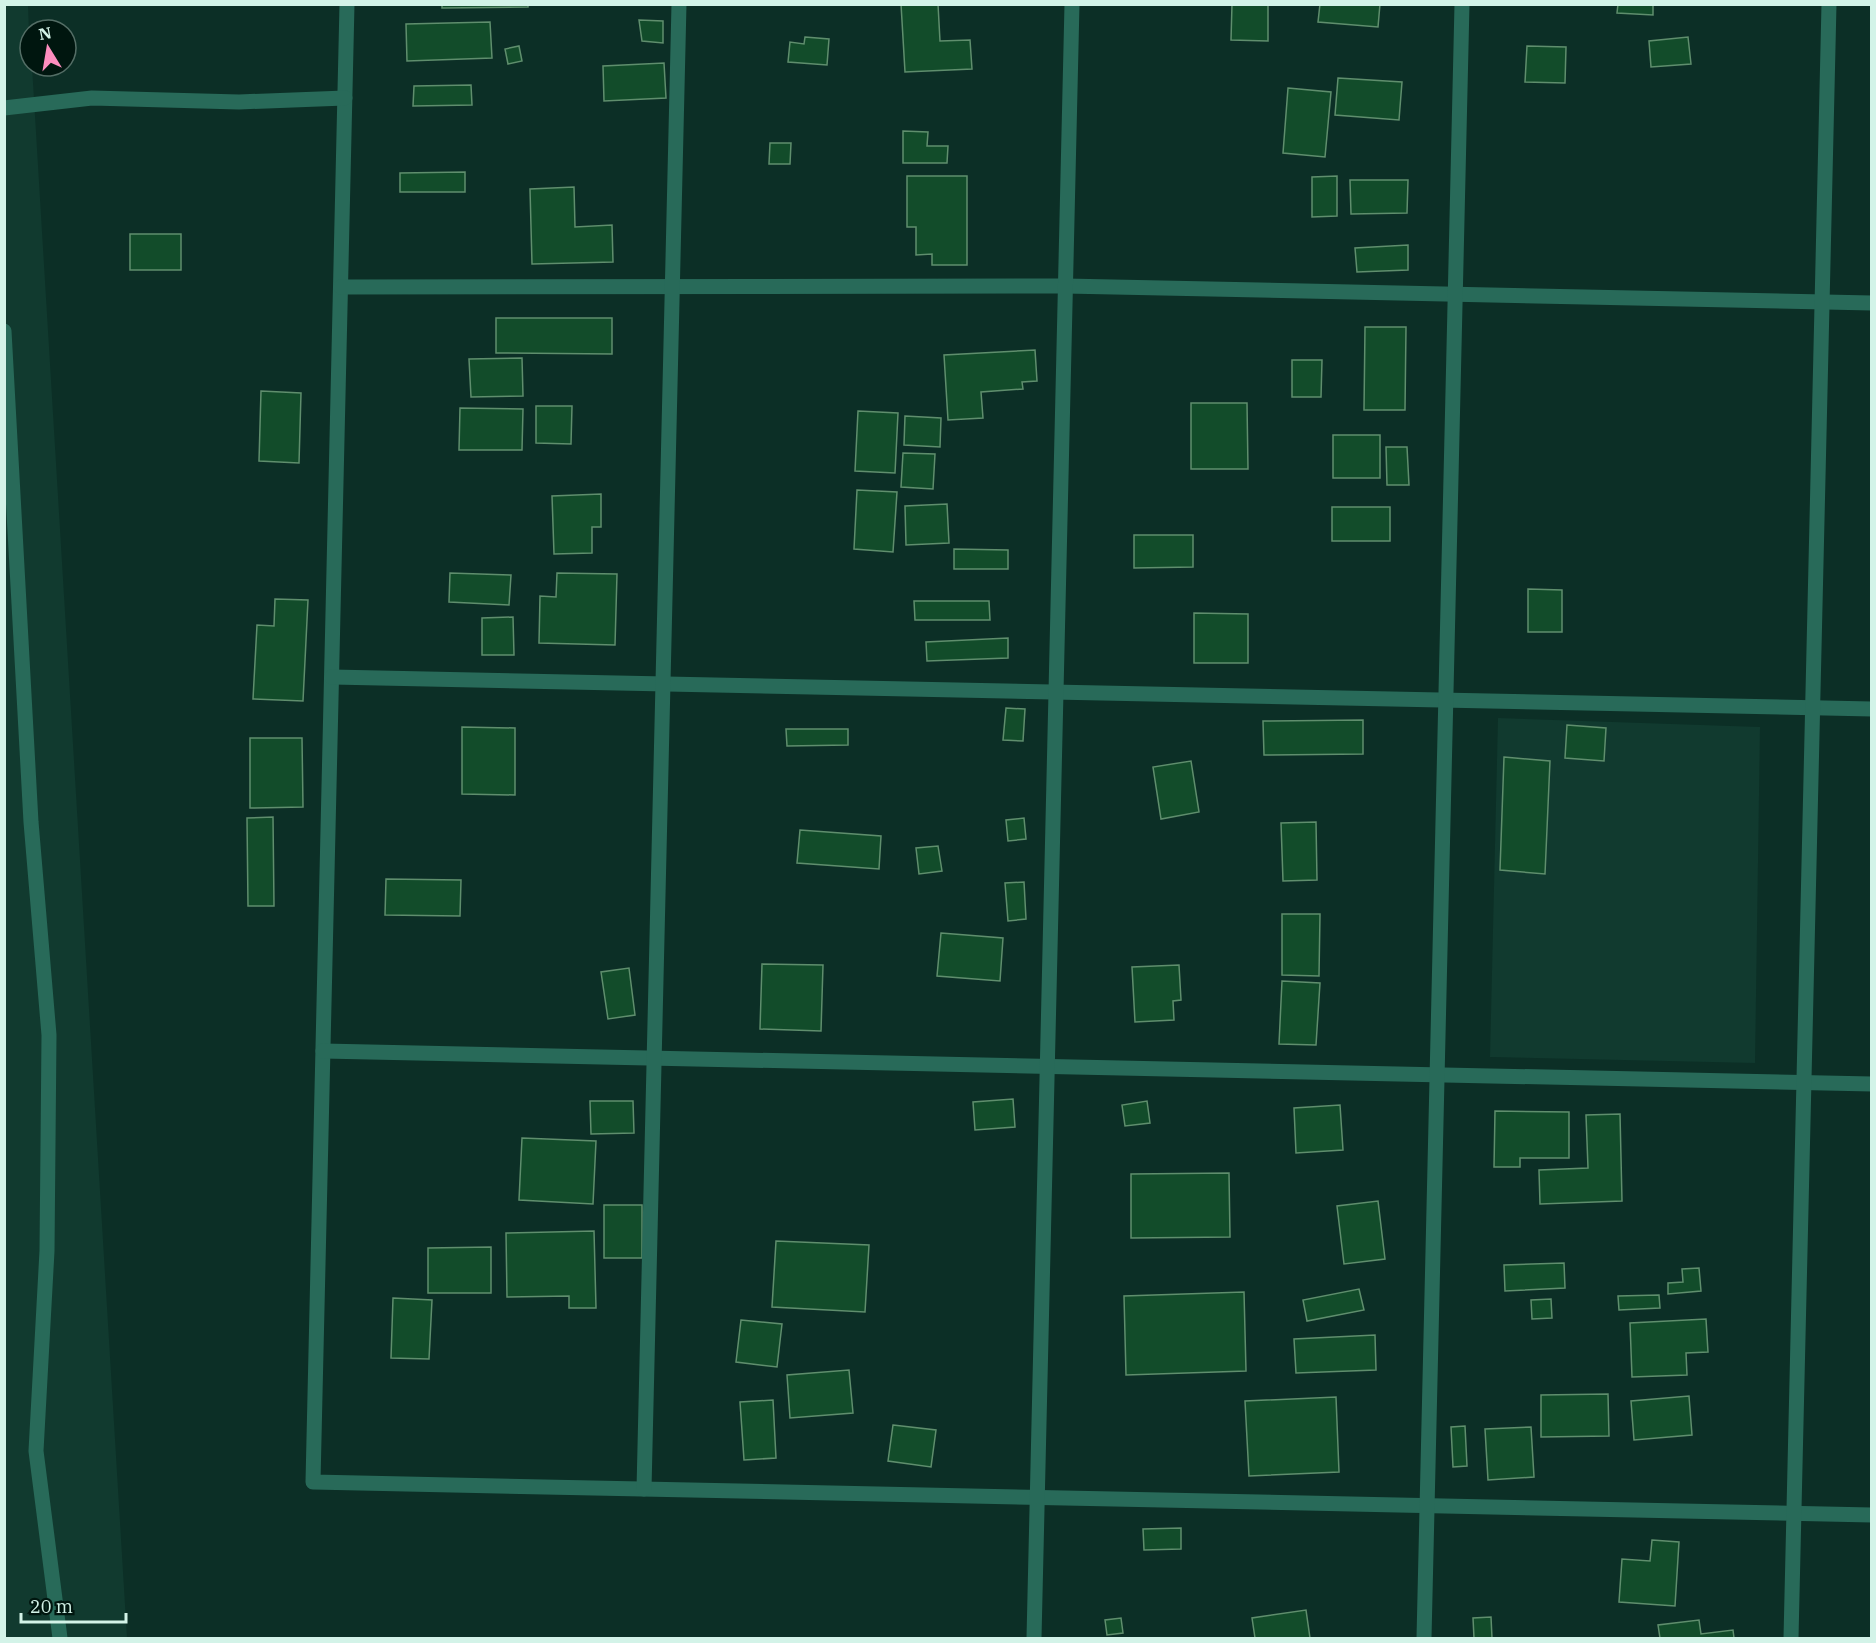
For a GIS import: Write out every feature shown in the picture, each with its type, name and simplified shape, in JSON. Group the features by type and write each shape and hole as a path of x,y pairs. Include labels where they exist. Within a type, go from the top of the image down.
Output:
{"street":[{"path":"348,4 313,1482 1872,1515"},
{"path":"644,1489 679,4"},
{"path":"1034,1638 1072,4"},
{"path":"1424,1638 1462,4"},
{"path":"1791,1638 1829,4"},
{"path":"4,108 92,98 239,102 345,98"},
{"path":"341,287 1065,286 1872,303"},
{"path":"4,331 31,822 49,1035 47,1251 36,1451 60,1638"},
{"path":"332,677 1872,709"},
{"path":"323,1051 1872,1084"}],"shaded area":[{"path":"28,4 28,18 18,18 18,78 33,78 127,1638 5,1638 4,5"},
{"path":"1498,718 1760,727 1755,1063 1490,1057"}],"building":[{"path":"442,4 528,4 528,7 442,8"},
{"path":"901,4 938,4 940,41 970,40 972,69 905,72"},
{"path":"1232,4 1268,4 1268,41 1231,40"},
{"path":"1320,4 1380,4 1378,27 1318,22"},
{"path":"1618,4 1653,4 1653,15 1617,13"},
{"path":"639,20 663,21 663,43 642,41"},
{"path":"490,22 492,58 407,61 406,24"},
{"path":"805,37 829,39 827,65 788,62 790,42 804,44"},
{"path":"1688,37 1691,64 1651,67 1649,41"},
{"path":"519,46 522,61 508,64 505,49"},
{"path":"1527,46 1566,47 1565,83 1525,82"},
{"path":"664,63 666,98 604,101 603,66"},
{"path":"1338,78 1402,82 1399,120 1335,115"},
{"path":"471,85 472,105 413,106 414,86"},
{"path":"1288,88 1331,92 1325,157 1283,153"},
{"path":"903,131 928,132 927,146 948,146 947,163 903,163"},
{"path":"770,143 791,143 790,164 769,164"},
{"path":"465,172 465,192 400,192 400,173"},
{"path":"907,176 967,176 967,265 932,265 932,254 916,255 916,227 907,227"},
{"path":"1337,176 1337,216 1312,217 1312,177"},
{"path":"1350,180 1408,180 1407,213 1351,214"},
{"path":"574,187 575,227 612,225 613,262 532,264 530,189"},
{"path":"130,234 181,234 181,270 130,270"},
{"path":"1408,245 1408,270 1357,272 1355,248"},
{"path":"496,318 612,318 612,354 496,353"},
{"path":"1365,327 1406,327 1405,410 1364,410"},
{"path":"1035,350 1037,381 1022,382 1023,389 981,392 983,418 948,420 944,355"},
{"path":"522,358 523,396 471,397 469,359"},
{"path":"1292,360 1322,360 1321,397 1292,397"},
{"path":"261,391 301,393 299,463 259,461"},
{"path":"1191,403 1247,403 1248,469 1191,469"},
{"path":"536,406 572,406 571,444 536,443"},
{"path":"460,408 523,409 522,450 459,450"},
{"path":"858,411 898,413 895,473 855,471"},
{"path":"905,416 941,418 940,447 904,445"},
{"path":"1333,435 1380,435 1380,478 1333,478"},
{"path":"1386,447 1407,447 1409,485 1387,485"},
{"path":"903,453 935,454 933,489 901,487"},
{"path":"857,490 897,492 893,552 854,549"},
{"path":"601,494 601,527 592,527 592,553 554,554 552,496"},
{"path":"947,504 949,543 906,545 905,506"},
{"path":"1332,507 1390,507 1390,541 1332,541"},
{"path":"1134,535 1193,535 1193,567 1134,568"},
{"path":"954,549 1008,550 1008,569 954,569"},
{"path":"450,573 511,575 509,605 449,602"},
{"path":"557,573 617,574 615,645 539,643 540,596 556,597"},
{"path":"1528,589 1562,590 1562,632 1528,632"},
{"path":"275,599 308,600 303,701 253,699 257,625 274,626"},
{"path":"914,601 989,601 990,620 915,620"},
{"path":"1194,613 1248,614 1248,663 1194,663"},
{"path":"513,617 514,655 482,655 482,618"},
{"path":"1008,638 1008,658 927,661 926,642"},
{"path":"1006,708 1025,709 1023,741 1003,740"},
{"path":"1363,720 1363,754 1264,755 1263,721"},
{"path":"1567,725 1606,728 1604,761 1565,758"},
{"path":"462,727 515,728 515,795 462,794"},
{"path":"786,729 848,729 848,745 787,746"},
{"path":"250,738 302,738 303,807 250,808"},
{"path":"1504,757 1550,761 1545,874 1500,870"},
{"path":"1191,761 1199,812 1161,819 1153,767"},
{"path":"273,817 274,906 248,906 247,818"},
{"path":"1024,818 1026,839 1008,841 1006,820"},
{"path":"1316,822 1317,880 1283,881 1281,823"},
{"path":"800,830 881,836 879,869 797,863"},
{"path":"938,846 942,871 919,874 916,848"},
{"path":"386,879 461,880 460,916 385,915"},
{"path":"1024,882 1026,919 1008,921 1005,883"},
{"path":"1282,914 1320,914 1319,976 1282,975"},
{"path":"941,933 1003,938 1000,981 937,976"},
{"path":"762,964 823,965 821,1031 760,1029"},
{"path":"1179,965 1181,1000 1173,1001 1174,1020 1135,1022 1132,967"},
{"path":"629,968 635,1015 608,1019 601,972"},
{"path":"1282,981 1320,983 1316,1045 1279,1044"},
{"path":"1013,1099 1015,1127 975,1130 973,1102"},
{"path":"590,1101 633,1101 634,1133 591,1134"},
{"path":"1147,1101 1150,1123 1125,1126 1122,1105"},
{"path":"1340,1105 1343,1150 1296,1153 1294,1108"},
{"path":"1495,1111 1569,1112 1569,1158 1520,1158 1520,1167 1494,1167"},
{"path":"1620,1114 1622,1201 1540,1204 1539,1170 1588,1168 1586,1115"},
{"path":"522,1138 596,1141 593,1204 519,1200"},
{"path":"1229,1173 1230,1237 1131,1238 1131,1174"},
{"path":"1378,1201 1385,1259 1344,1264 1337,1206"},
{"path":"604,1205 642,1205 642,1258 604,1258"},
{"path":"594,1231 596,1308 569,1308 569,1296 507,1297 506,1233"},
{"path":"776,1241 869,1245 865,1312 772,1307"},
{"path":"491,1247 491,1293 428,1293 428,1248"},
{"path":"1564,1263 1565,1288 1505,1291 1504,1265"},
{"path":"1699,1268 1701,1291 1668,1294 1668,1283 1683,1282 1682,1269"},
{"path":"1359,1289 1364,1310 1307,1321 1303,1300"},
{"path":"1244,1292 1246,1371 1126,1375 1124,1296"},
{"path":"1659,1295 1660,1308 1619,1310 1618,1296"},
{"path":"393,1298 432,1300 429,1359 391,1358"},
{"path":"1551,1299 1552,1318 1532,1319 1531,1300"},
{"path":"1706,1319 1708,1352 1686,1353 1687,1375 1632,1377 1630,1323"},
{"path":"741,1320 782,1324 777,1367 736,1362"},
{"path":"1375,1335 1376,1370 1296,1373 1294,1339"},
{"path":"849,1370 853,1413 790,1418 787,1375"},
{"path":"1608,1394 1609,1436 1541,1437 1541,1395"},
{"path":"1689,1396 1692,1435 1634,1440 1631,1401"},
{"path":"1336,1397 1339,1472 1249,1476 1245,1401"},
{"path":"773,1400 776,1458 744,1460 740,1402"},
{"path":"893,1425 936,1430 931,1467 888,1461"},
{"path":"1465,1426 1467,1466 1453,1467 1451,1427"},
{"path":"1531,1427 1534,1477 1488,1480 1485,1429"},
{"path":"1181,1528 1181,1549 1144,1550 1143,1529"},
{"path":"1652,1540 1679,1542 1675,1606 1619,1602 1622,1559 1650,1561"},
{"path":"1306,1610 1310,1638 1255,1638 1252,1618"},
{"path":"1491,1617 1492,1638 1474,1638 1473,1618"},
{"path":"1121,1618 1123,1633 1107,1635 1105,1620"},
{"path":"1699,1620 1701,1634 1733,1630 1734,1638 1660,1638 1658,1625"}]}
